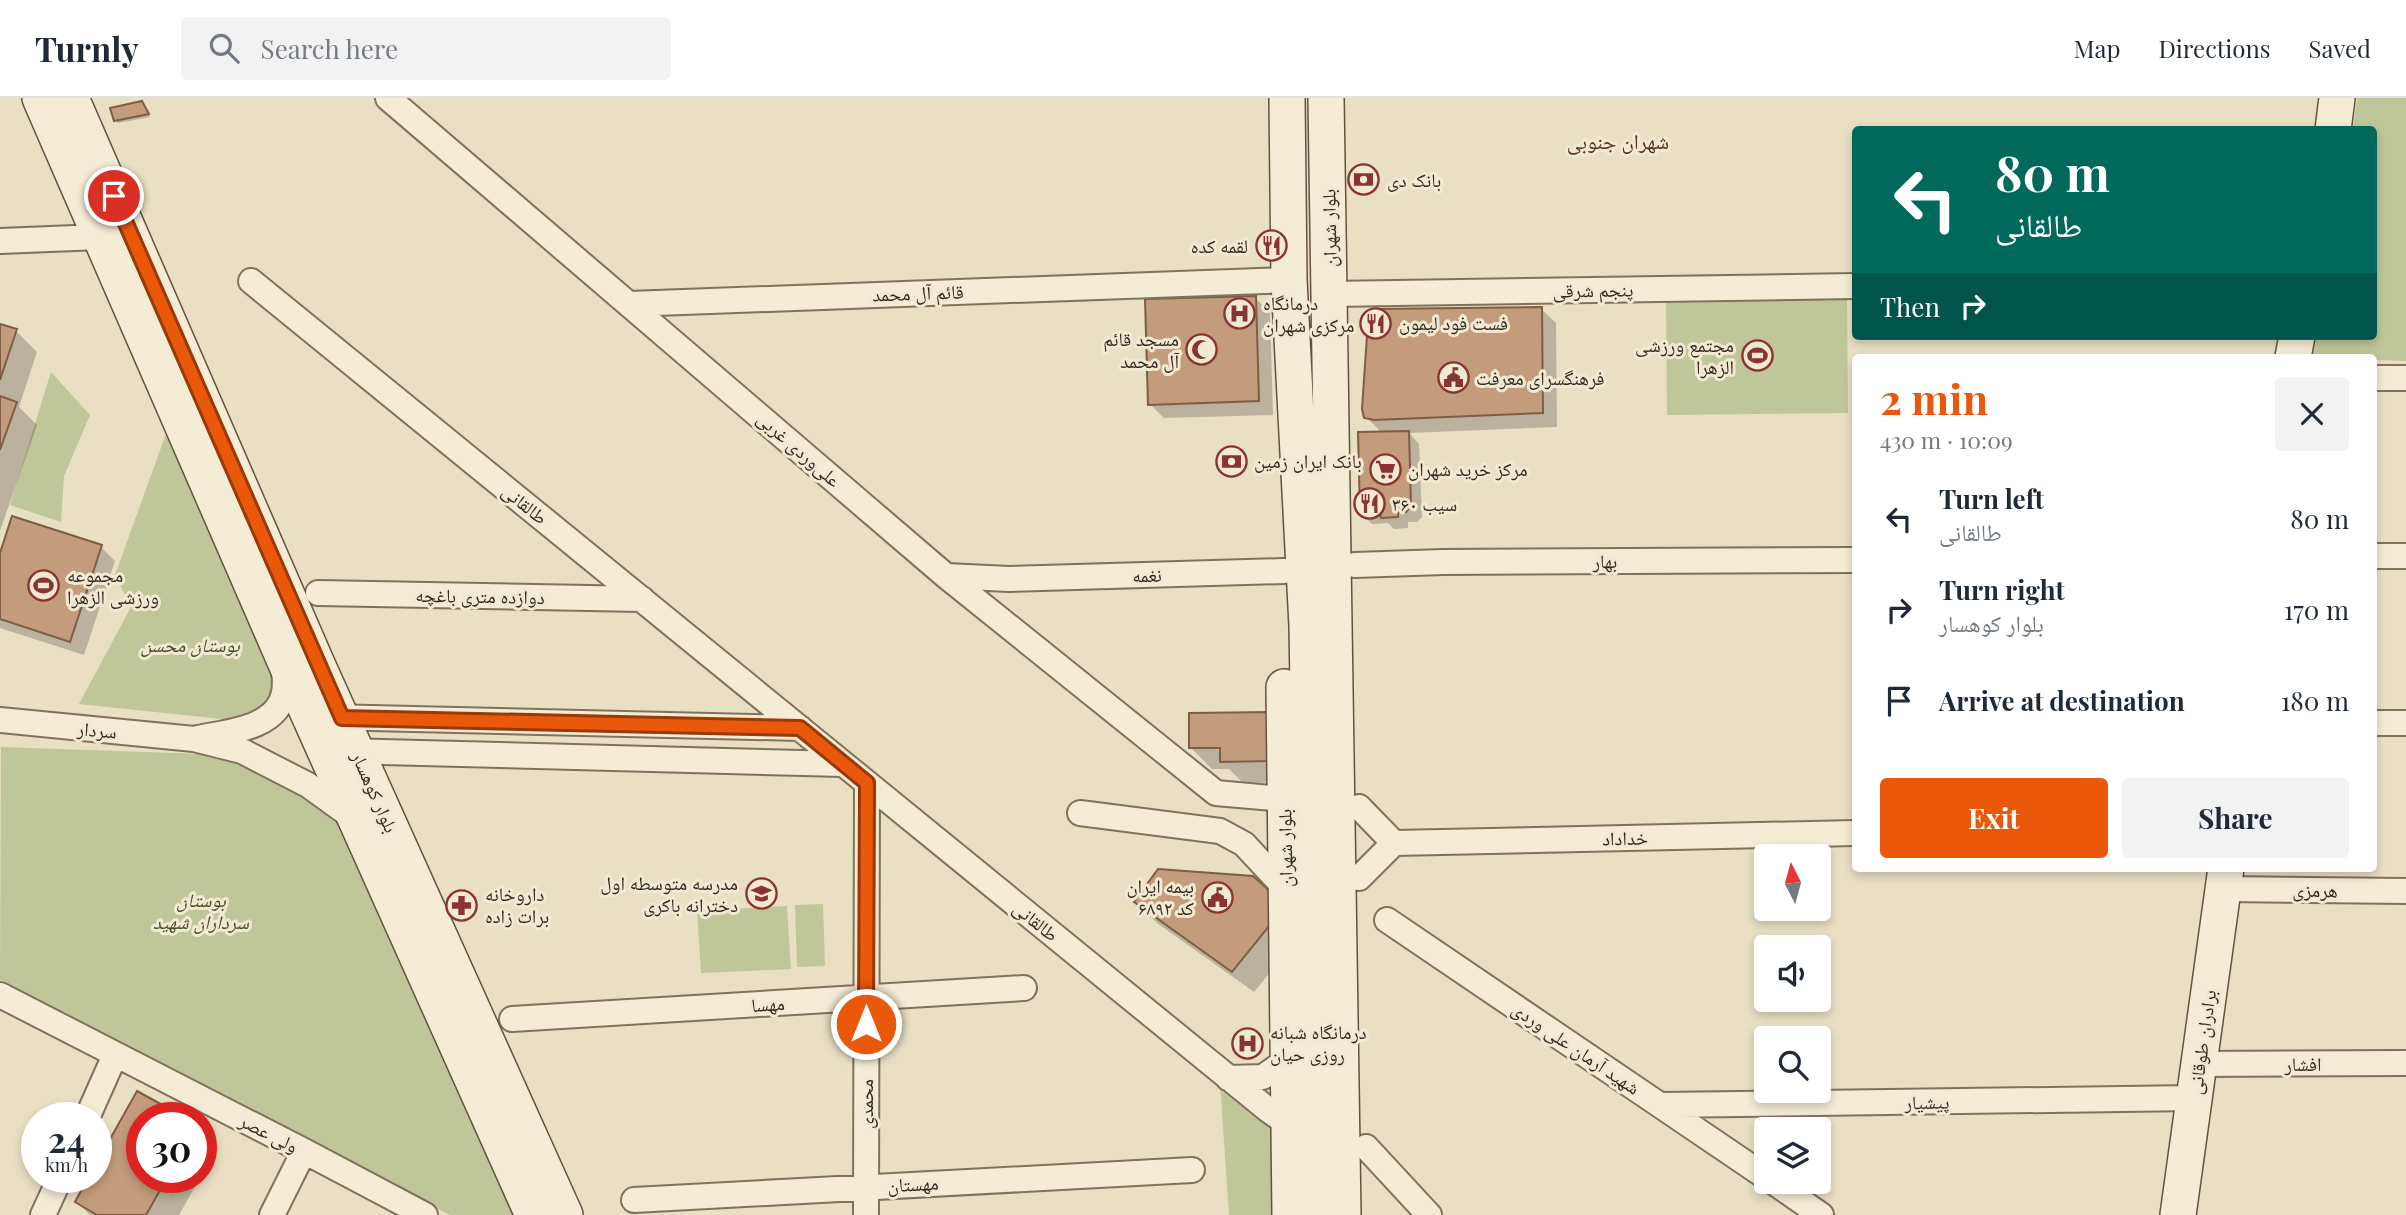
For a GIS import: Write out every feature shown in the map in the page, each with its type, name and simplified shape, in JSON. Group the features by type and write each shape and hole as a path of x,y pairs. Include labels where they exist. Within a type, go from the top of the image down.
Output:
{"main road":[{"name":"بلوار کوهسار","path":"40,98 284,660 325,717"},
{"name":"بلوار کوهسار","path":"71,98 325,717 565,1215"},
{"name":"بلوار شهران","path":"1287,98 1289,280 1316,484 1343,1215"},
{"name":"بلوار شهران","path":"1317,1215 1307,626 1330,294 1326,98"},
{"path":"2334,126 2337,98"},
{"name":"بلوار شهران","path":"1316,484 1355,565 1360,989 1366,1215"},
{"name":"بلوار شهران","path":"1290,1215 1284,799 1284,527 1316,484"},
{"name":"بلوار کوهسار","path":"341,751 355,819 528,1210"},
{"name":"برادران طوقانی","path":"2178,1215 2225,878"}],"street":[{"name":"علی‌وردی غربی","path":"388,98 946,576 1216,793"},
{"path":"0,242 100,237"},
{"name":"قائم آل محمد","path":"629,304 1289,280"},
{"name":"طالقانی","path":"251,281 1228,1078 1288,1124"},
{"name":"پنجم شرقی","path":"1330,294 1852,286"},
{"path":"2377,378 2406,377"},
{"path":"2377,556 2406,556"},
{"name":"بهار","path":"1355,565 1443,562 1852,560"},
{"name":"نغمه","path":"946,576 1009,579 1284,572"},
{"path":"994,615 1009,579"},
{"name":"دوازده متری باغچه","path":"318,593 642,599"},
{"name":"سردار","path":"194,739 242,728 270,716 281,704 285,692 284,660"},
{"path":"325,717 800,728"},
{"name":"سردار","path":"0,720 194,739 242,751 308,785 355,819"},
{"path":"2377,723 2406,723"},
{"path":"341,751 843,764"},
{"name":"محمدی","path":"866,1215 867,783"},
{"path":"1203,828 1216,793 1284,799"},
{"path":"1359,807 1389,848 1359,878"},
{"path":"1080,813 1220,831 1244,844 1286,889"},
{"name":"خداداد","path":"1389,848 1852,832"},
{"name":"هرمزی","path":"2225,878 2406,891"},
{"name":"شهید آرمان علی وردی","path":"1387,920 1754,1169"},
{"name":"مهسا","path":"512,1019 1024,988"},
{"name":"ولی عصر","path":"0,995 425,1215"},
{"path":"94,1102 115,1055"},
{"path":"1228,1078 1263,1077 1287,1060"},
{"name":"افشار","path":"2197,1081 2406,1063"},
{"name":"پیشیار","path":"1660,1105 2197,1081"},
{"path":"1366,1147 1426,1213"},
{"path":"272,1215 304,1151"},
{"name":"مهستان","path":"634,1200 1192,1170"},
{"path":"43,1215 53,1193"},
{"path":"1791,1194 1821,1215"},
{"path":"1399,1215 1410,1210 1426,1213"}],"green space":[{"path":"2357,98 2406,98 2406,361 2377,360 2377,354 2311,354 2314,340 2377,340 2377,126 2353,126"},
{"name":"مجتمع ورزشی الزهرا","path":"1847,298 1848,413 1667,415 1666,300"},
{"path":"51,372 90,415 64,476 61,522 10,505"},
{"name":"بوستان محسن","path":"167,431 279,673 279,696 241,721 79,704 131,607 115,575"},
{"name":"بوستان سرداران شهید","path":"1,747 204,754 238,759 323,803 338,823 518,1215 450,1215 0,980"},
{"path":"823,904 825,966 797,967 795,905"},
{"path":"787,906 791,969 701,973 697,911"},
{"path":"1220,1082 1265,1118 1280,1138 1283,1215 1229,1215"}],"building":[{"path":"142,101 149,114 114,121 110,108"},
{"name":"مسجد قائم آل محمد","path":"1256,296 1259,401 1148,405 1145,299"},
{"name":"فرهنگسرای معرفت","path":"1542,307 1543,413 1374,420 1364,418 1362,409 1368,321 1369,313 1373,309"},
{"path":"0,324 17,329 0,380"},
{"path":"0,396 17,402 0,450"},
{"name":"مرکز خرید شهران","path":"1409,431 1411,506 1406,512 1398,512 1398,517 1381,518 1380,512 1360,513 1358,432"},
{"name":"مجموعه ورزشی الزهرا","path":"12,516 102,545 70,642 0,619 0,553"},
{"path":"1272,712 1272,761 1220,762 1220,748 1189,748 1189,713"},
{"path":"1158,869 1253,876 1271,892 1270,925 1232,972 1134,902"},
{"path":"137,1091 157,1102 131,1102"},
{"path":"126,1111 126,1193 158,1193 146,1215 97,1215 75,1202 80,1193 112,1193 112,1136"}],"place":[{"name":"بانک دی","path":"1364,180"},
{"name":"لقمه کده","path":"1271,246"},
{"name":"درمانگاه مرکزی شهران","path":"1240,314"},
{"name":"فست فود لیمون","path":"1376,323"},
{"name":"مسجد قائم آل محمد","path":"1202,350"},
{"name":"مجتمع ورزشی الزهرا","path":"1757,356"},
{"name":"فرهنگسرای معرفت","path":"1453,378"},
{"name":"بانک ایران زمین","path":"1231,461"},
{"name":"مرکز خرید شهران","path":"1385,469"},
{"name":"سیب ۳۶۰","path":"1369,504"},
{"name":"مجموعه ورزشی الزهرا","path":"44,586"},
{"name":"مدرسه متوسطه اول دخترانه باکری","path":"761,894"},
{"name":"بیمه ایران کد ۶۸۹۲","path":"1217,897"},
{"name":"داروخانه برات زاده","path":"462,905"},
{"name":"درمانگاه شبانه روزی حیان","path":"1247,1043"}],"district":[{"name":"شهران جنوبی","path":"1618,142"}],"route":[{"path":"114,196 342,718 800,728 867,783 866,1024"}]}
